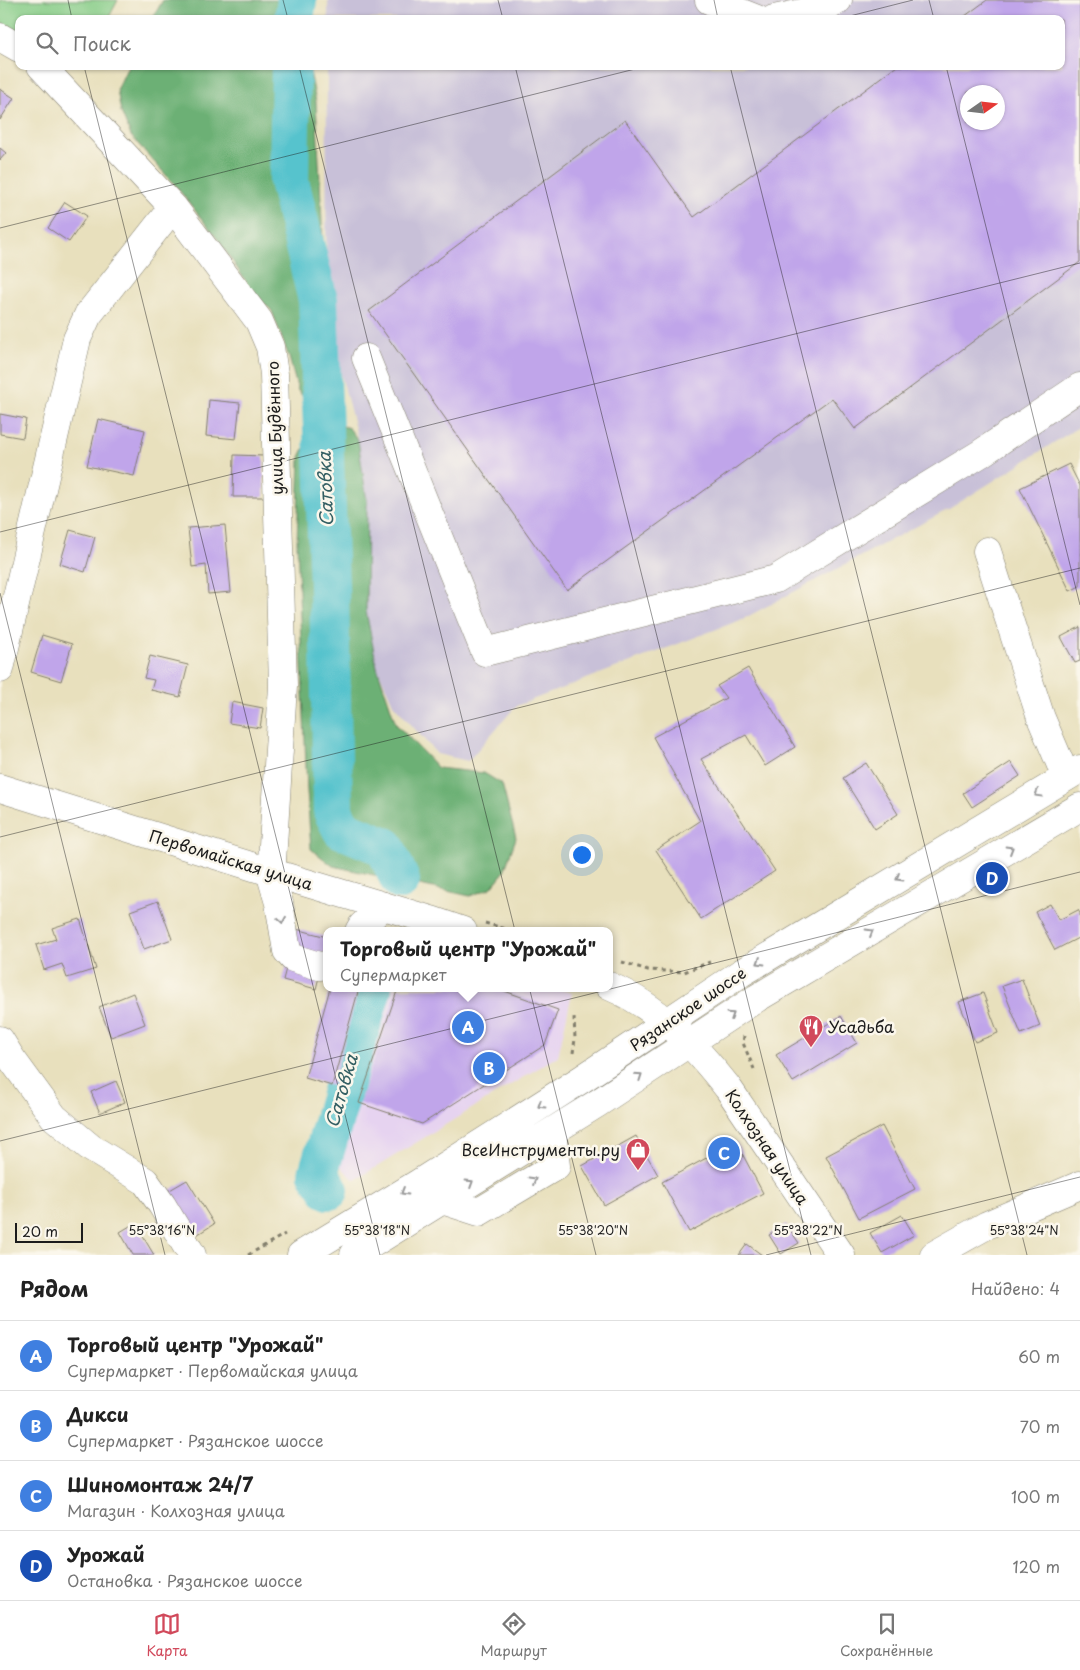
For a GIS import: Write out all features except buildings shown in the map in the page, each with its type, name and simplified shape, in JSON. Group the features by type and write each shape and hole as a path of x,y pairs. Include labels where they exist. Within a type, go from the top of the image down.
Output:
{"main road":[{"path":"709,0 747,15"},
{"path":"793,15 826,8 838,0"},
{"path":"0,37 15,46"},
{"name":"улица Будённого","path":"46,70 173,207 260,321 270,346 274,374 283,686 270,872"},
{"path":"0,669 77,339 88,315 173,207"},
{"path":"366,358 485,652 776,579 980,454 1080,387"},
{"path":"987,550 1041,718 1073,773"},
{"name":"Рязанское шоссе","path":"301,1255 427,1178 668,1023 741,973 1073,773"},
{"name":"Первомайская улица","path":"0,788 451,927"},
{"name":"Рязанское шоссе","path":"354,1255 598,1103 757,998 1080,807"},
{"path":"270,872 279,903 287,951 293,958 323,966"},
{"path":"361,927 383,906"},
{"path":"613,974 645,1005 668,1023"},
{"name":"Колхозная улица","path":"668,1023 690,1042 728,1088 841,1255"},
{"path":"0,1040 10,1058 54,1117 91,1148 145,1182 162,1205 192,1255"},
{"path":"934,1255 987,1225 1080,1185"}],"path":[{"path":"613,974 648,970 684,972 714,959"},
{"path":"570,1060 575,1050 574,1017"},
{"path":"745,1030 743,1043 754,1069"}],"shaded area":[{"path":"328,0 1080,0 1080,426 949,509 743,619 516,706 468,761 437,754 393,704 377,667 366,611 367,502 358,440 332,340 326,302 327,70 1065,70 1065,15 328,15"},
{"path":"381,992 572,993 558,1056 355,1180 335,1162"}],"green space":[{"path":"0,0 118,0 110,15 15,15 15,31 0,22"},
{"path":"163,0 311,0 309,15 154,15"},
{"path":"126,70 310,70 316,102 326,302 332,345 333,378 331,398 309,403 298,391 289,357 272,311 253,292 219,241 175,185 131,136 121,112 117,90"},
{"path":"337,424 349,428 358,440 367,502 366,611 377,667 396,724 438,768 484,773 502,784 516,838 504,872 491,888 470,896 333,866 311,849 297,543 300,457 313,430"}],"waterway":[{"name":"Сатовка","path":"295,15 297,0"},
{"name":"Сатовка","path":"291,70 289,181 318,300 329,585 333,811 342,829 385,847 400,880"},
{"name":"Сатовка","path":"329,1190 318,1174 371,992"}],"place":[{"name":"Урожай","path":"992,878"},
{"name":"Торговый центр \"Урожай\"","path":"468,1027"},
{"name":"Усадьба","path":"811,1048"},
{"name":"Дикси","path":"489,1068"},
{"name":"Шиномонтаж 24/7","path":"724,1153"},
{"name":"ВсеИнструменты.ру","path":"638,1171"}]}
